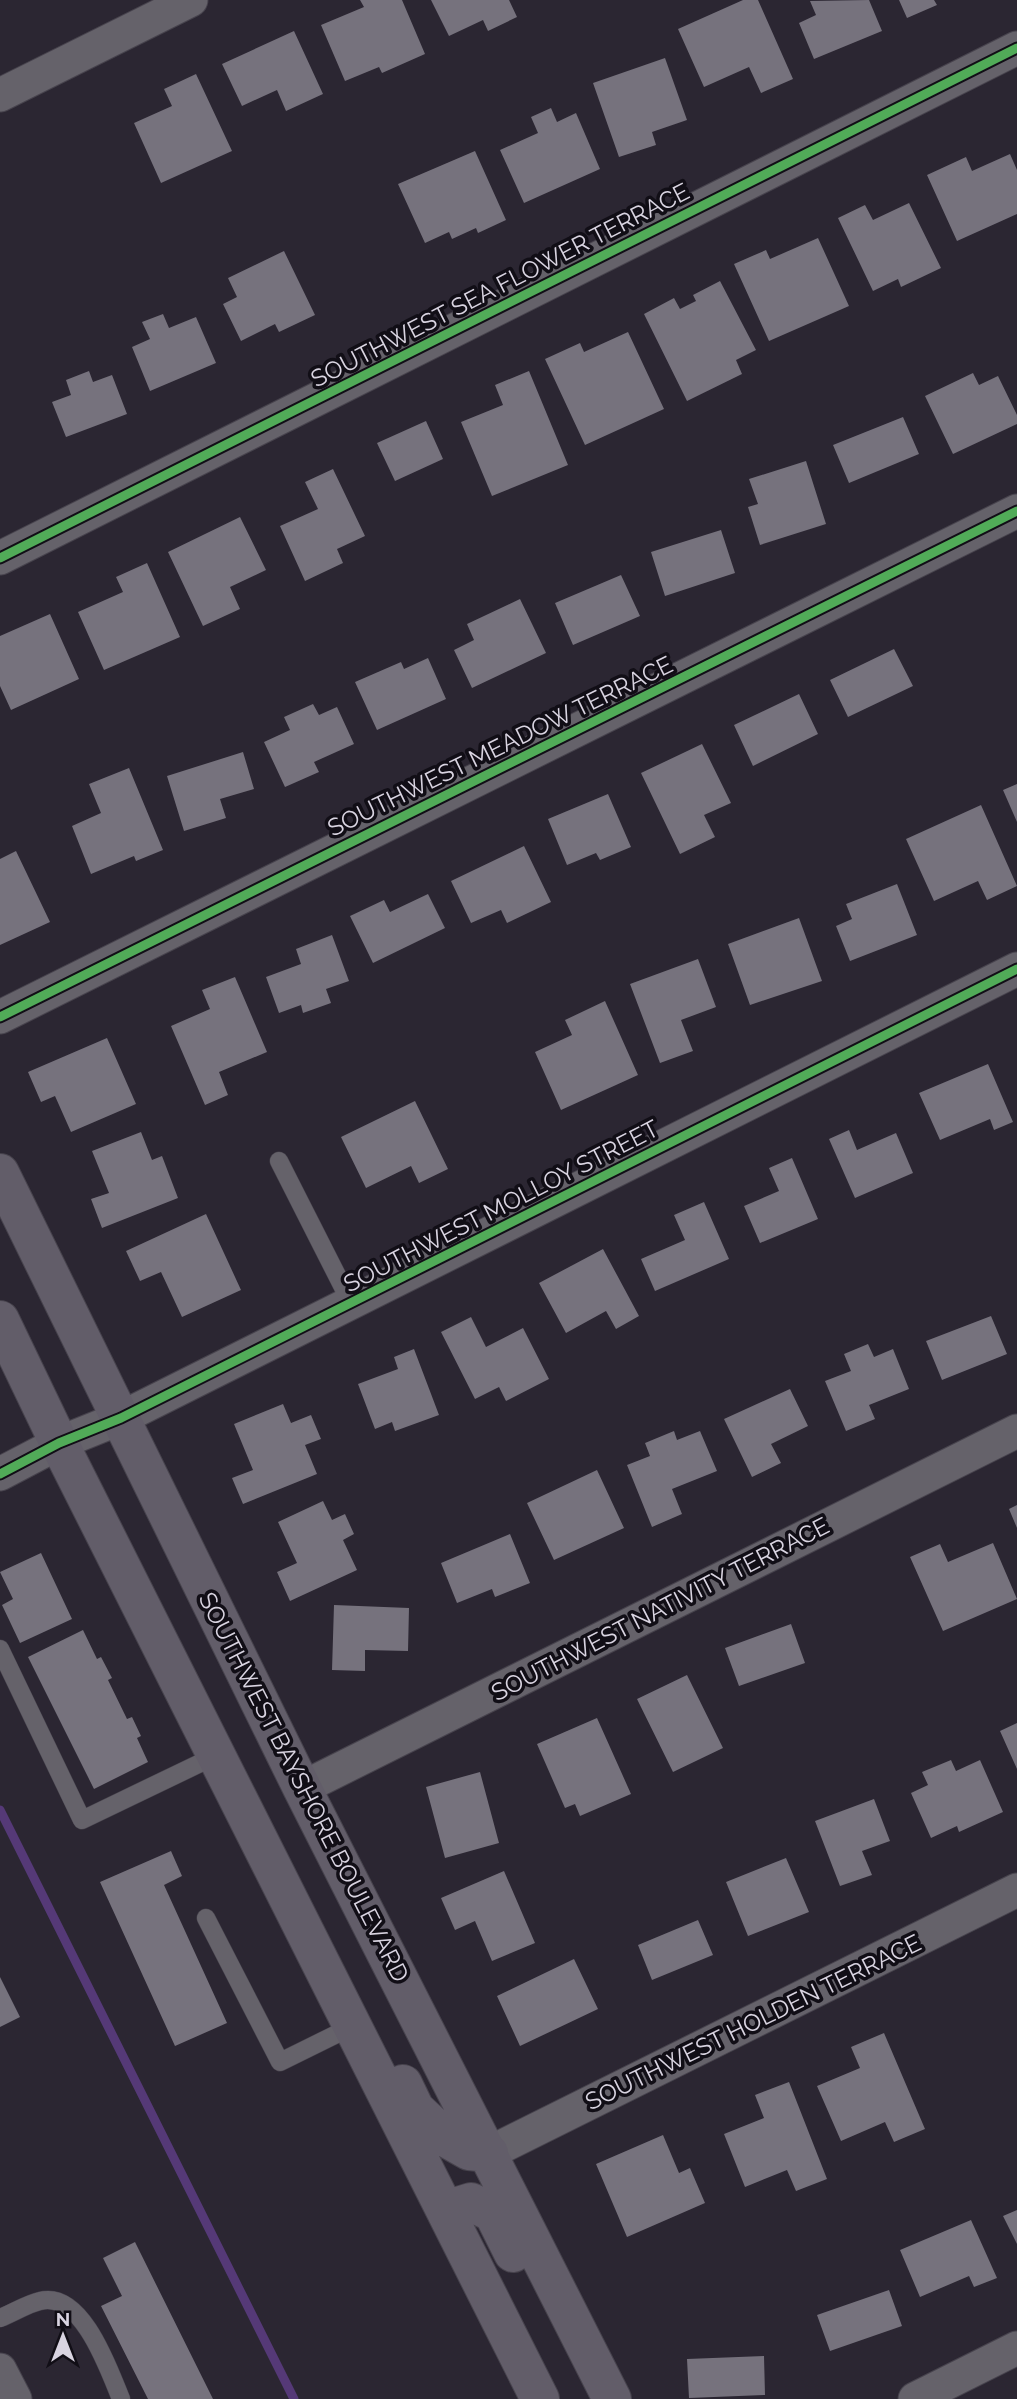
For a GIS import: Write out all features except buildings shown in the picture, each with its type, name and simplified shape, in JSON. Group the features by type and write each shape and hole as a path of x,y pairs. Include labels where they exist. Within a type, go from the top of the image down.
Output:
{"main road":[{"name":"SOUTHWEST BAYSHORE BOULEVARD","path":"0,1173 302,1788 612,2399"},
{"path":"0,1320 59,1443 540,2399"},
{"path":"284,1888 316,1903 415,2109 446,2138 469,2151 489,2153"},
{"path":"445,2210 471,2202 493,2213 586,2399"}],"street":[{"path":"0,95 191,0"},
{"name":"SOUTHWEST SEA FLOWER TERRACE","path":"0,558 1017,48"},
{"name":"SOUTHWEST MEADOW TERRACE","path":"0,1017 1017,510"},
{"name":"SOUTHWEST MOLLOY STREET","path":"0,1474 59,1443 121,1418 1017,969"},
{"name":"SOUTHWEST NATIVITY TERRACE","path":"302,1788 1017,1431"},
{"name":"SOUTHWEST HOLDEN TERRACE","path":"489,2153 1017,1890"},
{"path":"915,2399 1017,2348"},
{"path":"0,2370 15,2399"}],"lane":[{"path":"279,1161 351,1303"},
{"path":"0,1649 82,1820 217,1755"},
{"path":"206,1917 280,2062 353,2026"},
{"path":"0,2319 43,2300 69,2306 95,2338 121,2399"}],"waterway":[{"path":"0,1810 294,2399"}],"cycle path":[{"path":"0,558 1017,48"},
{"path":"0,1017 1017,511"},
{"path":"0,1474 59,1443 121,1418 1017,969"}]}
